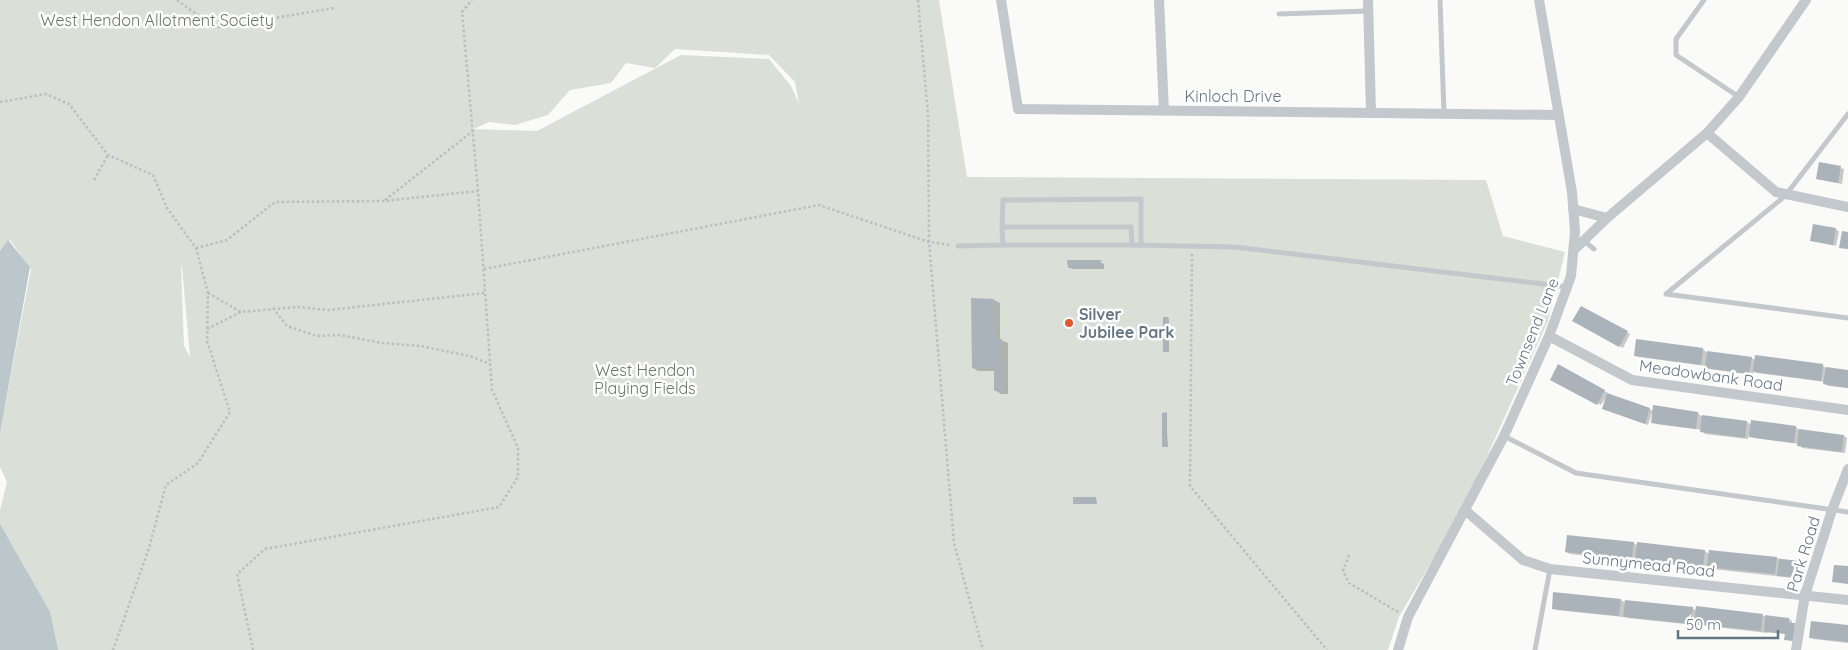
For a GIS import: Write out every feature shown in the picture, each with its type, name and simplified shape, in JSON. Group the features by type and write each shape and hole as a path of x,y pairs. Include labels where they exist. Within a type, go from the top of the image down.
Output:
{"street":[{"name":"Kinloch Drive","path":"1002,0 1018,109 1559,115"},
{"path":"1159,0 1164,111"},
{"path":"1368,0 1371,112"},
{"name":"Townsend Lane","path":"1398,650 1408,617 1466,511 1504,436 1549,336 1568,287 1574,250 1573,209 1540,0"},
{"path":"1574,250 1607,218 1707,133 1739,97 1806,0"},
{"path":"1707,133 1776,192 1785,196 1848,207"},
{"path":"1573,209 1607,218"},
{"name":"Meadowbank Road","path":"1549,336 1632,380 1848,410"},
{"name":"Park Road","path":"1796,650 1805,595 1832,510 1848,470"},
{"name":"Sunnymead Road","path":"1466,511 1523,560 1550,570 1848,600"}],"lane":[{"path":"1440,0 1444,113"},
{"path":"1704,0 1676,40 1676,55 1739,97"},
{"path":"1279,14 1368,11"},
{"path":"1848,114 1785,196 1666,294 1848,318"},
{"path":"1003,245 1003,200 1141,199 1141,246"},
{"path":"1002,227 1131,227 1132,246"},
{"path":"1584,241 1594,250"},
{"path":"958,246 1235,247 1568,287"},
{"path":"1504,436 1576,473 1848,512"},
{"path":"1536,650 1550,570"}],"path":[{"path":"177,0 215,28 334,8"},
{"path":"253,650 237,574 265,549 499,507 518,477 518,448 492,390 478,191 462,12 472,0"},
{"path":"918,0 928,115 929,242 954,543 984,650"},
{"path":"0,102 46,94 69,104 108,155 153,175 167,208 196,248 208,293 206,329 209,349 230,412 198,463 166,485 149,548 113,650"},
{"path":"384,201 473,130"},
{"path":"94,180 108,155"},
{"path":"196,248 226,240 275,202 384,201 478,191"},
{"path":"484,269 819,205 929,242 958,246"},
{"path":"1192,246 1190,486 1327,650"},
{"path":"208,293 241,312"},
{"path":"206,329 241,312 272,308 298,307 328,310 486,293"},
{"path":"272,308 287,326 317,336 340,335 382,343 420,346 470,356 490,364"},
{"path":"1349,555 1343,571 1349,584 1408,617"}],"green space":[{"name":"West Hendon Playing Fields","path":"0,0 939,0 967,177 1486,180 1503,236 1565,252 1548,321 1465,505 1399,617 1388,650 58,650 0,525 0,510 7,482 0,467 0,432 31,269 10,240 0,252","holes":["675,49 769,55 795,82 799,104 791,86 769,59 681,55 537,131 474,129 489,122 515,125 548,115 570,90 611,83 626,63 655,68","182,266 190,357 184,346"]}],"shaded area":[{"path":"8,240 30,267 0,433 0,251"},
{"path":"0,524 50,612 58,650 0,650"}],"building":[{"path":"1819,162 1841,166 1838,183 1816,179"},
{"path":"1813,224 1836,228 1833,245 1810,241"},
{"path":"1842,231 1848,232 1848,249 1839,248"},
{"path":"1067,260 1101,260 1100,268 1068,268"},
{"path":"971,298 994,299 995,339 1002,339 1003,391 994,391 994,368 972,368"},
{"path":"1581,306 1628,331 1619,347 1572,321"},
{"path":"1163,317 1168,317 1168,352 1163,352"},
{"path":"1636,339 1703,348 1701,365 1634,356"},
{"path":"1707,351 1752,357 1749,374 1705,368"},
{"path":"1755,355 1823,364 1821,381 1753,372"},
{"path":"1558,364 1605,390 1597,405 1550,380"},
{"path":"1826,367 1848,370 1848,388 1823,384"},
{"path":"1607,393 1650,408 1645,424 1602,409"},
{"path":"1653,405 1698,412 1696,429 1651,423"},
{"path":"1167,412 1167,447 1162,447 1162,413"},
{"path":"1702,415 1747,421 1745,438 1700,432"},
{"path":"1751,420 1796,426 1794,443 1749,437"},
{"path":"1799,429 1844,435 1842,452 1797,446"},
{"path":"1073,497 1096,497 1097,504 1073,504"},
{"path":"1567,535 1634,542 1632,559 1565,552"},
{"path":"1637,542 1705,550 1703,567 1635,560"},
{"path":"1709,550 1777,557 1775,574 1707,567"},
{"path":"1779,559 1801,561 1800,578 1777,576"},
{"path":"1834,565 1848,566 1848,584 1832,582"},
{"path":"1553,592 1621,599 1619,616 1552,609"},
{"path":"1625,600 1693,607 1691,624 1623,617"},
{"path":"1696,606 1763,614 1761,631 1694,624"},
{"path":"1765,615 1789,618 1789,623 1795,623 1793,641 1784,640 1785,634 1764,632"},
{"path":"1811,621 1848,625 1848,642 1809,638"}],"place":[{"name":"Silver Jubilee Park","path":"1069,323"}],"park label":[{"name":"West Hendon Allotment Society","path":"157,20"}]}
